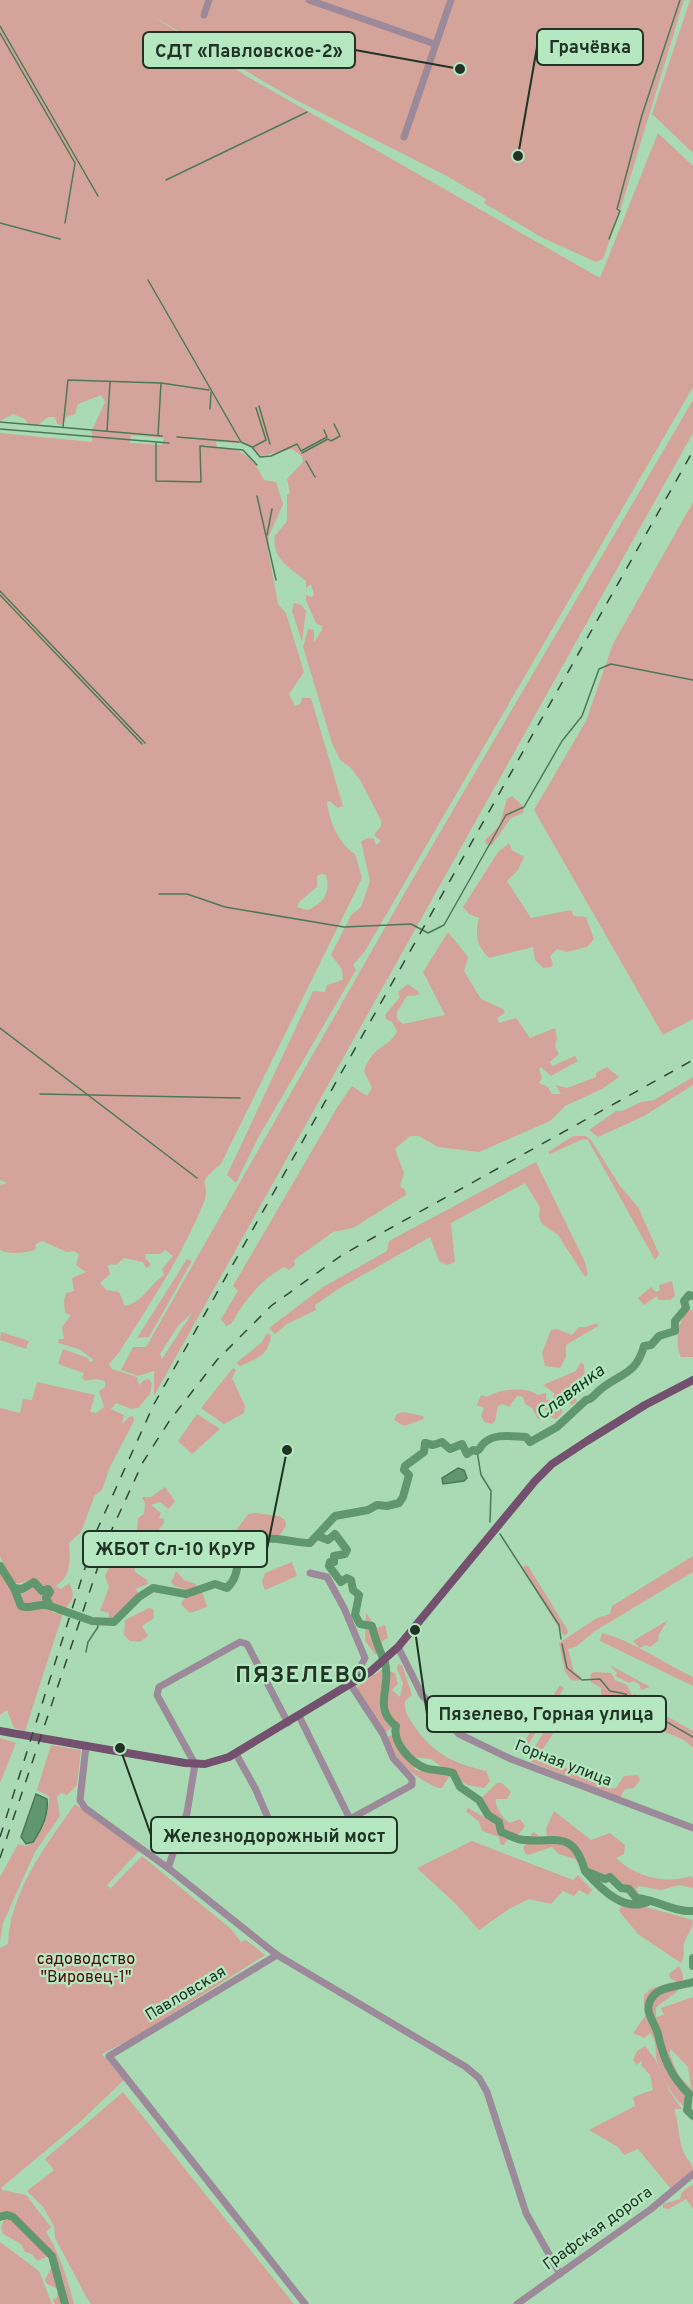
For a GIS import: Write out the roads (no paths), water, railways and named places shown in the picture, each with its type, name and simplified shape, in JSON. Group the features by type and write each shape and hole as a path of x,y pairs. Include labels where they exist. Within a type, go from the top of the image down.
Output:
{"main road":[{"path":"0,1731 195,1764 213,1763 236,1754 351,1685 370,1672 398,1647 543,1472 645,1405 693,1380"}],"street":[{"path":"204,15 209,0"},
{"path":"309,0 435,44"},
{"path":"404,137 450,0"},
{"path":"299,1716 350,1819 412,1785 412,1779 393,1758 383,1734 351,1685 365,1658 344,1608 327,1578 310,1573"},
{"path":"168,1868 187,1813 195,1764 157,1695 159,1687 240,1642 247,1644 288,1723"},
{"name":"Горная улица","path":"398,1647 422,1695 459,1734 511,1759 693,1828"},
{"path":"86,1746 81,1804 168,1868 277,1955 466,2067 479,2078 487,2092 526,2213 560,2274"},
{"path":"236,1754 269,1820"},
{"name":"Павловская","path":"277,1955 109,2056 304,2304"},
{"name":"Графская дорога","path":"517,2304 651,2209 693,2174"}],"waterway":[{"path":"609,239 620,211 617,209 642,115 680,0"},
{"path":"0,26 98,196"},
{"path":"0,33 75,163 65,223"},
{"path":"166,180 307,112"},
{"path":"0,223 60,239"},
{"path":"148,280 241,442 252,447 260,457 271,456 297,444 301,451 327,437 324,430"},
{"path":"63,427 68,380 161,383 209,390"},
{"path":"107,431 110,382"},
{"path":"158,435 161,383"},
{"path":"210,409 211,392"},
{"path":"259,406 270,444"},
{"path":"253,447 266,440 256,408"},
{"path":"0,422 162,436"},
{"path":"302,453 328,439 331,441 340,436 334,424"},
{"path":"0,429 169,443"},
{"path":"177,437 239,442"},
{"path":"156,443 156,481 201,482 200,446 243,450 257,465"},
{"path":"306,461 315,477"},
{"path":"257,496 276,580"},
{"path":"267,535 272,509"},
{"path":"0,591 145,743"},
{"path":"0,595 142,744"},
{"path":"159,894 187,894 225,907 344,927 411,924 428,933 444,925 506,815 524,807 562,741 582,716 599,669 611,664 693,680"},
{"path":"0,1028 197,1178"},
{"path":"40,1094 240,1098"},
{"name":"Славянка","path":"0,1566 14,1588 22,1589 34,1582 42,1591 48,1589 50,1592 46,1598 50,1606 92,1621 114,1622 139,1597 153,1588 186,1594 215,1584 227,1588 236,1574 241,1551 250,1541 272,1538 310,1543 335,1516 368,1510 377,1505 387,1506 399,1503 409,1475 404,1470 405,1466 424,1452 425,1443 433,1445 442,1442 450,1449 462,1444 467,1454 473,1450 477,1451 493,1438 526,1437 530,1442 557,1427 586,1400 591,1399 601,1389 632,1368 641,1356 644,1346 651,1345 659,1336 675,1331 675,1321 686,1308 684,1301 689,1295 693,1296"},
{"path":"477,1451 481,1475 491,1491 490,1522"},
{"path":"318,1536 328,1540 335,1534 347,1550 345,1554 334,1556 334,1562 330,1562 329,1566 341,1582 347,1578 351,1580 353,1590 359,1595 355,1615 360,1624 372,1626 385,1663 385,1712 396,1726 395,1732 403,1751 425,1768 453,1773 460,1787 479,1800 488,1815 499,1822 501,1832 518,1839 559,1840 567,1843 580,1857 585,1871 605,1879 610,1877 621,1888 629,1889 636,1898 678,1910 693,1911"},
{"path":"500,1534 559,1625 561,1639"},
{"path":"14,1588 21,1606 50,1606"},
{"path":"86,1652 88,1642 98,1627 97,1621"},
{"path":"562,1644 567,1668 582,1680 600,1679 610,1691 626,1694 629,1700 693,1737"},
{"path":"586,1872 614,1898 632,1904 650,1901"},
{"path":"693,1958 693,1966"},
{"path":"693,1982 658,1992 650,2000 648,2010 669,2066 677,2081 689,2094 687,2110 693,2116"},
{"path":"0,2217 7,2215 13,2217 52,2256 65,2304"}],"railway":[{"path":"0,1837 97,1530 154,1404 693,451"},
{"path":"0,1858 107,1540 143,1462 170,1420 217,1360 271,1306 342,1255 693,1060"}],"place":[{"name":"СДТ «Павловское-2»","path":"460,69"},
{"name":"Грачёвка","path":"518,156"},
{"name":"ЖБОТ Сл-10 КрУР","path":"287,1450"},
{"name":"Пязелево, Горная улица","path":"415,1630"},
{"name":"Железнодорожный мост","path":"120,1748"}],"district":[{"name":"ПЯЗЕЛЕВО","path":"302,1676"}],"park label":[{"name":"садоводство \"Вировец-1\"","path":"86,1969"}]}
